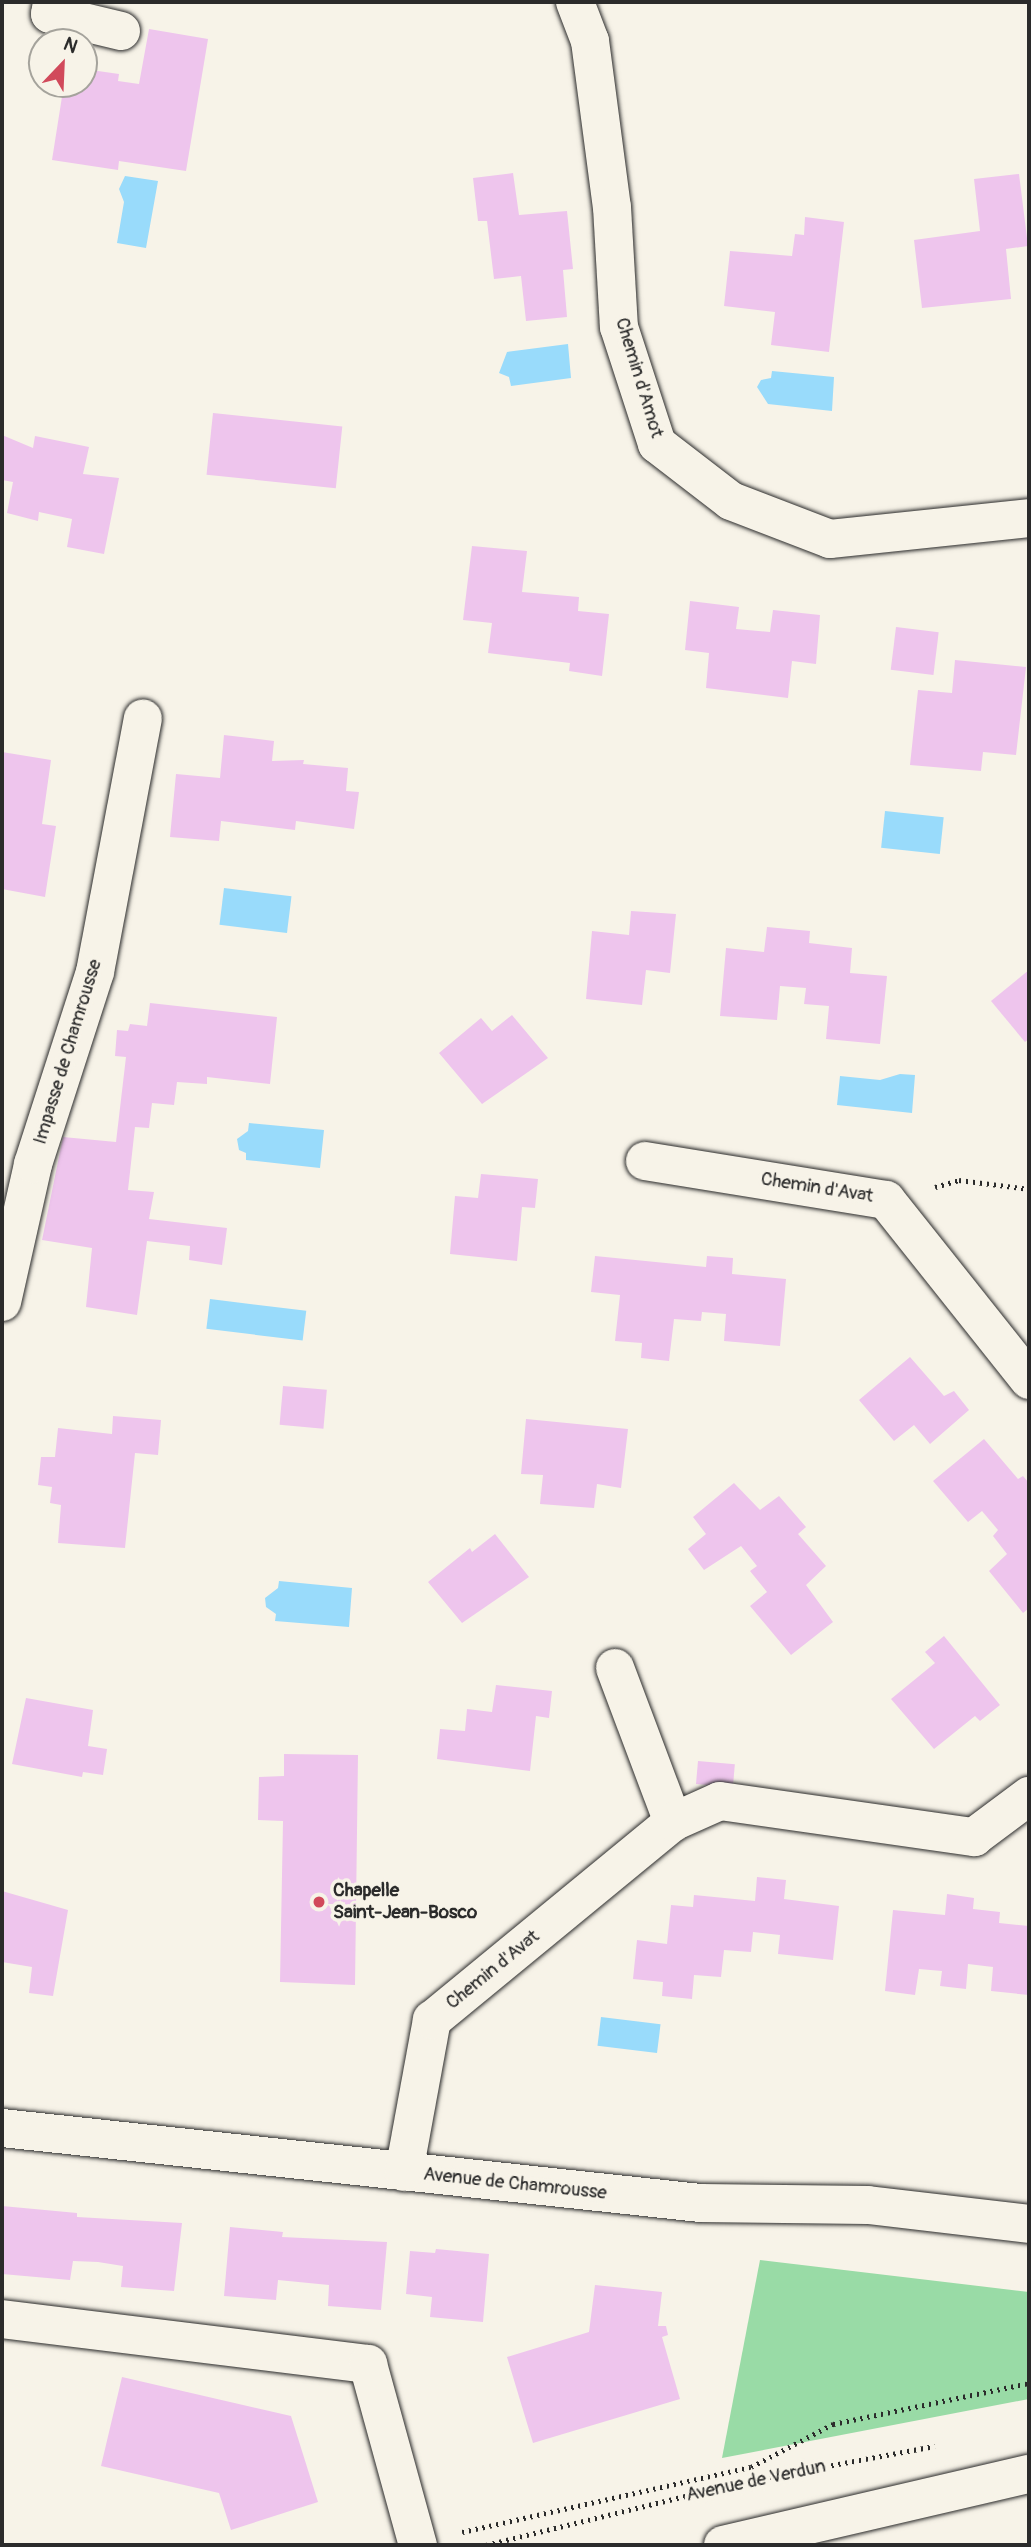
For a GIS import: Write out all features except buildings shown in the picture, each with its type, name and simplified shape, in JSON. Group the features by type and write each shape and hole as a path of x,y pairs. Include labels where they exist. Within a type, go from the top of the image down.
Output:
{"street":[{"path":"52,2 50,14 121,31"},
{"name":"Chemin d'Amot","path":"575,2 590,41 612,207 619,327 657,444 731,501 830,539 1029,517"},
{"name":"Impasse de Chamrousse","path":"2,1302 33,1164 95,972 143,718"},
{"name":"Chemin d'Avat","path":"645,1161 886,1199 1029,1380"},
{"path":"615,1668 673,1822"},
{"name":"Chemin d'Avat","path":"404,2172 432,2020 673,1822 720,1801 974,1837 1029,1796"},
{"name":"Avenue de Chamrousse","path":"2,2128 700,2203 868,2205 1029,2224"},
{"path":"2,2319 368,2364 417,2544"},
{"path":"723,2545 1029,2474"}],"path":[{"path":"886,1199 959,1180 1029,1189"},
{"path":"417,2544 751,2467 832,2424 1029,2383"},
{"name":"Avenue de Verdun","path":"486,2545 742,2482 947,2444"}],"green space":[{"path":"760,2260 1029,2292 1029,2399 722,2458"}],"water":[{"path":"125,176 158,181 146,248 117,243 124,202 119,189"},
{"path":"568,344 571,378 511,386 509,377 499,373 507,352"},
{"path":"772,371 834,377 832,411 768,404 757,387 761,380 771,378"},
{"path":"885,811 944,817 940,854 881,848"},
{"path":"224,888 291,896 287,933 219,925"},
{"path":"900,1074 915,1075 912,1113 837,1105 840,1076 880,1080"},
{"path":"249,1123 324,1130 320,1168 246,1160 246,1153 239,1150 237,1139 248,1131"},
{"path":"210,1299 306,1311 303,1341 206,1329"},
{"path":"279,1581 352,1588 349,1627 275,1621 276,1614 266,1607 265,1598 278,1588"},
{"path":"601,2017 661,2024 657,2053 597,2046"}],"place":[{"name":"Chapelle Saint-Jean-Bosco","path":"319,1902"}]}
